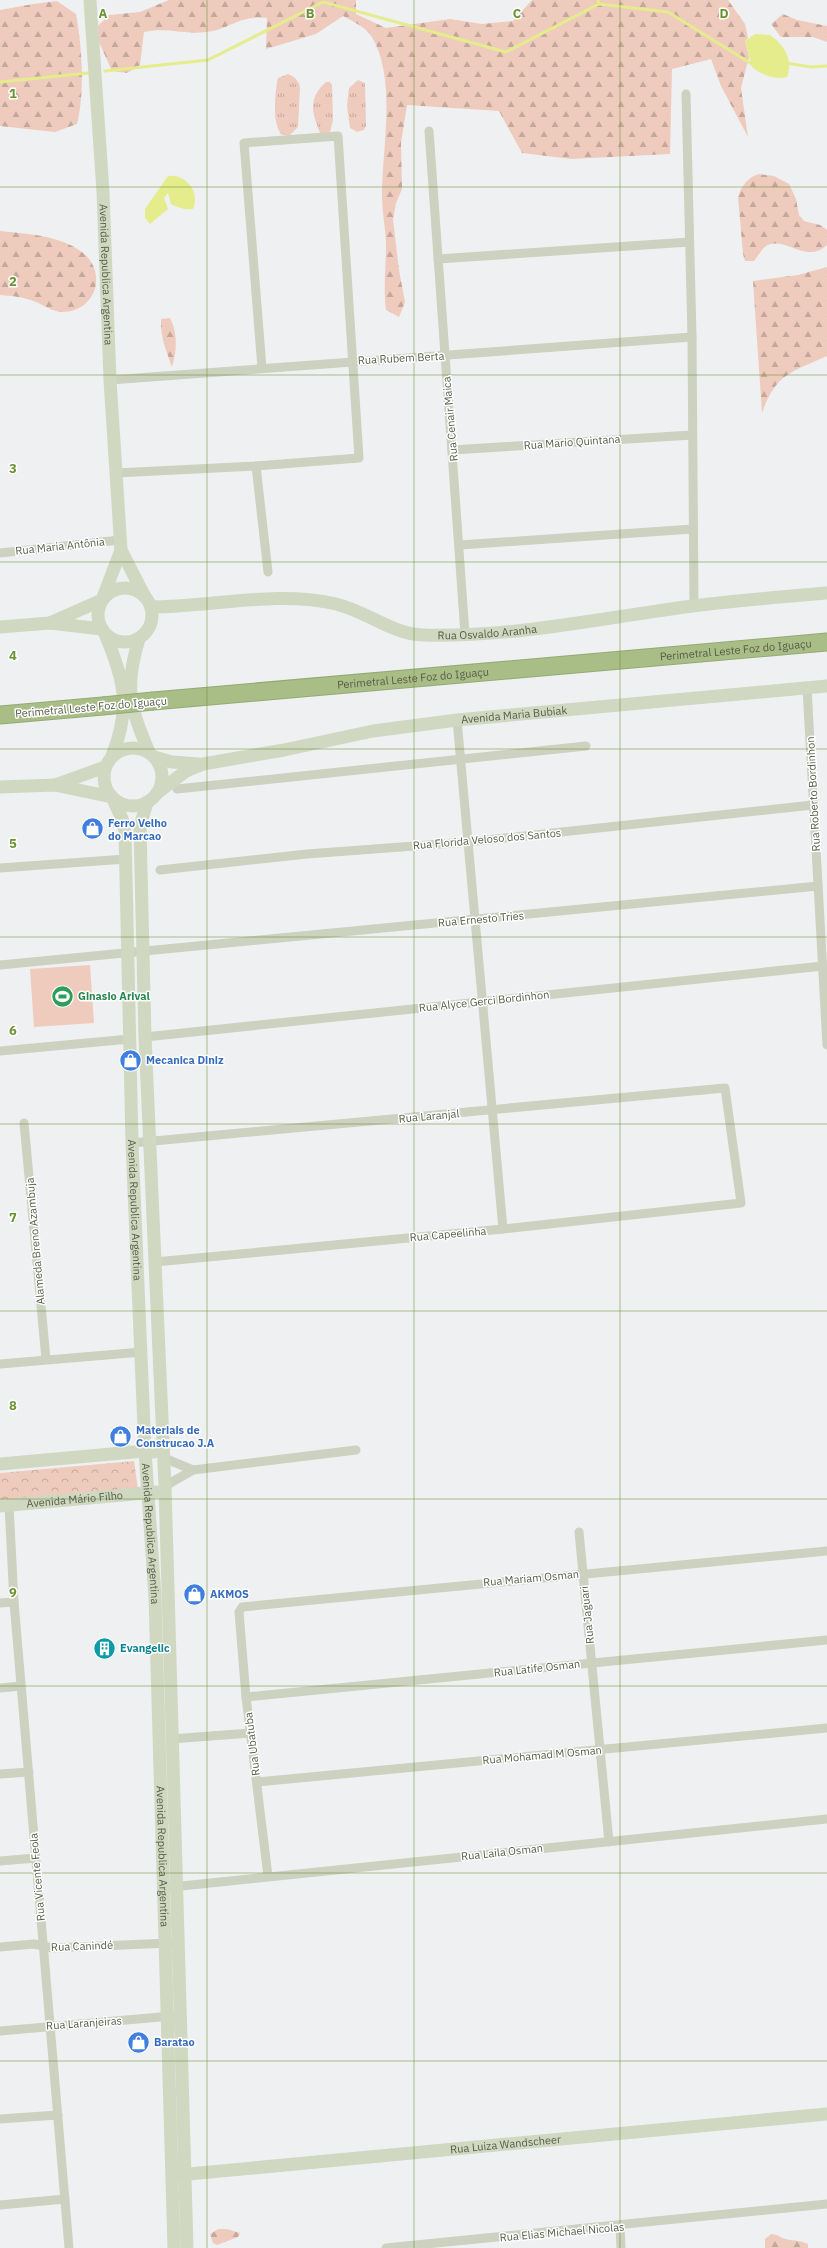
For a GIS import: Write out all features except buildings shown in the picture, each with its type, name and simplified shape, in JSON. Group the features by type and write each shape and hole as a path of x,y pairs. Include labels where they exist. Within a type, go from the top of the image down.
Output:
{"highway":[{"name":"Perimetral Leste Foz do Iguaçu","path":"0,715 827,642"}],"street":[{"name":"Avenida Republica Argentina","path":"90,0 103,192 110,380 120,545 102,600"},
{"path":"686,94 692,337 692,529 694,606"},
{"name":"Rua Cenair Maica","path":"429,131 460,545 465,634"},
{"path":"116,473 256,466 359,458 338,136 244,143 262,368"},
{"path":"438,259 689,242"},
{"name":"Rua Rubem Berta","path":"110,380 692,337"},
{"name":"Rua Mario Quintana","path":"452,450 692,435"},
{"path":"256,466 268,572"},
{"path":"460,545 692,529"},
{"name":"Avenida Republica Argentina","path":"120,545 148,602"},
{"name":"Rua Maria Antônia","path":"0,553 120,545"},
{"path":"0,786 54,785 112,797 129,806 152,798 162,774 151,755 134,715 131,700 130,685 133,659 139,639 151,625 148,602 135,590 123,588 111,591 102,600 50,623"},
{"name":"Rua Osvaldo Aranha","path":"148,602 296,598 338,604 395,629 421,635 465,634 582,623 694,606 827,593"},
{"path":"102,600 98,617 119,668 124,705 122,733 109,761 104,779 112,797"},
{"path":"0,627 50,623 103,632 121,642 139,639"},
{"name":"Avenida Maria Bubiak","path":"152,798 186,771 203,764 284,750 373,732 457,720 827,686"},
{"name":"Rua Roberto Bordinhon","path":"807,688 824,966 827,1045"},
{"path":"457,720 503,1229"},
{"path":"177,789 586,746"},
{"path":"54,785 109,761 130,748 151,755"},
{"name":"Avenida Maria Bubiak","path":"151,755 172,762 203,764"},
{"name":"Avenida Republica Argentina","path":"112,797 123,820 126,859 132,1143 145,1451 155,1597 170,1887 179,1951 187,2248"},
{"name":"Avenida Republica Argentina","path":"152,798 140,827 145,1038 165,1486 171,1739 170,1887 164,1943 174,2248"},
{"name":"Rua Florida Veloso dos Santos","path":"160,870 307,854 468,842 813,805"},
{"path":"0,868 126,859"},
{"name":"Rua Ernesto Tries","path":"0,965 818,886"},
{"name":"Rua Alyce Gerci Bordinhon","path":"145,1038 482,1001 824,966"},
{"path":"0,1051 130,1039"},
{"name":"Rua Laranjal","path":"132,1143 725,1088 741,1204"},
{"name":"Alameda Breno Azambuja","path":"24,1123 46,1359"},
{"name":"Rua Capeelinha","path":"155,1262 503,1229 741,1204"},
{"path":"0,1364 142,1352"},
{"path":"165,1486 194,1470 356,1450"},
{"path":"0,1464 145,1451 157,1453 164,1458 194,1470"},
{"name":"Avenida Mário Filho","path":"5,1506 148,1493 160,1491 165,1486"},
{"name":"Rua Vicente Feola","path":"5,1506 69,2248"},
{"name":"Rua Jaguari","path":"579,1532 610,1842"},
{"name":"Rua Mariam Osman","path":"239,1612 242,1607 248,1605 827,1551"},
{"path":"0,1603 14,1602"},
{"name":"Rua Ubatuba","path":"239,1612 246,1697 268,1876"},
{"name":"Rua Latife Osman","path":"246,1697 827,1640"},
{"path":"0,1688 21,1686"},
{"name":"Rua Mohamad M Osman","path":"257,1782 827,1728"},
{"path":"171,1739 250,1733"},
{"path":"0,1774 29,1772"},
{"name":"Rua Laila Osman","path":"170,1887 827,1819"},
{"path":"0,1861 36,1858"},
{"path":"164,1943 171,1944 179,1951"},
{"name":"Rua Canindé","path":"0,1947 34,1944 53,1948 164,1943"},
{"path":"167,2017 175,2015 180,2008"},
{"name":"Rua Laranjeiras","path":"0,2031 167,2017"},
{"path":"0,2119 58,2114"},
{"name":"Rua Luiza Wandscheer","path":"171,2175 185,2175 827,2114"},
{"path":"0,2205 65,2199"},
{"name":"Rua Elias Michael Nicolas","path":"386,2248 666,2222 827,2204"},
{"path":"620,2226 621,2248"}],"green space":[{"path":"169,0 356,0 356,14 386,28 450,19 482,24 513,21 532,0 728,0 745,24 748,38 745,41 749,57 741,88 748,137 721,86 711,59 672,69 670,154 571,159 522,153 499,111 407,105 401,143 402,189 396,203 393,220 399,270 405,302 399,317 386,310 385,302 386,241 382,195 386,93 380,54 372,37 363,27 343,16 316,34 266,49 267,18 249,18 206,32 191,33 160,30 144,32 140,65 127,73 112,71 99,42 98,26 109,15 140,12"},
{"path":"57,1 76,14 82,69 80,111 77,124 55,132 0,126 0,10"},
{"path":"783,14 797,20 827,26 827,42 813,37 781,37 771,24"},
{"path":"288,74 296,80 300,88 298,127 289,136 281,134 278,129 275,116 278,78"},
{"path":"358,80 365,83 366,126 364,130 357,132 350,128 347,106 349,88"},
{"path":"326,82 330,82 332,85 333,120 330,132 323,135 318,128 314,116 313,105 318,91"},
{"path":"759,174 774,176 789,184 796,199 799,215 804,221 820,225 827,230 827,245 819,250 811,252 781,244 773,244 764,247 754,261 745,261 743,254 738,197 746,182 755,175"},
{"path":"0,231 42,236 73,246 82,252 90,261 95,270 96,280 90,299 73,311 58,312 27,299 0,295"},
{"path":"827,267 827,356 795,371 779,382 773,389 762,413 753,281 798,275"},
{"path":"170,318 173,324 176,342 172,367 161,332 161,319"},
{"name":"Ginasio Arival","path":"90,965 94,1023 34,1027 30,969"},
{"path":"134,1461 138,1489 0,1501 0,1473"},
{"path":"218,2229 227,2229 240,2233 238,2237 217,2245 213,2243 210,2234"},
{"path":"771,2234 808,2244 808,2248 765,2248 765,2239"}],"shaded area":[{"path":"755,34 770,35 780,43 788,59 789,71 787,77 777,78 768,76 752,67 745,41"},
{"path":"168,176 180,178 190,185 195,196 193,209 176,207 171,204 168,193 164,198 168,209 150,224 145,218 145,209"}],"waterway":[{"path":"598,0 599,4 668,12 755,66"},
{"path":"105,71 208,60 323,2 506,52 599,4"},
{"path":"786,63 811,67 827,66"},
{"path":"0,82 88,73"}],"place":[{"name":"Ferro Velho do Marcao","path":"93,829"},
{"name":"Ginasio Arival","path":"62,996"},
{"name":"Mecanica Diniz","path":"131,1060"},
{"name":"Materiais de Construcao J.A","path":"120,1436"},
{"name":"AKMOS","path":"194,1594"},
{"name":"Evangelic","path":"104,1648"},
{"name":"Baratao","path":"139,2042"}]}
